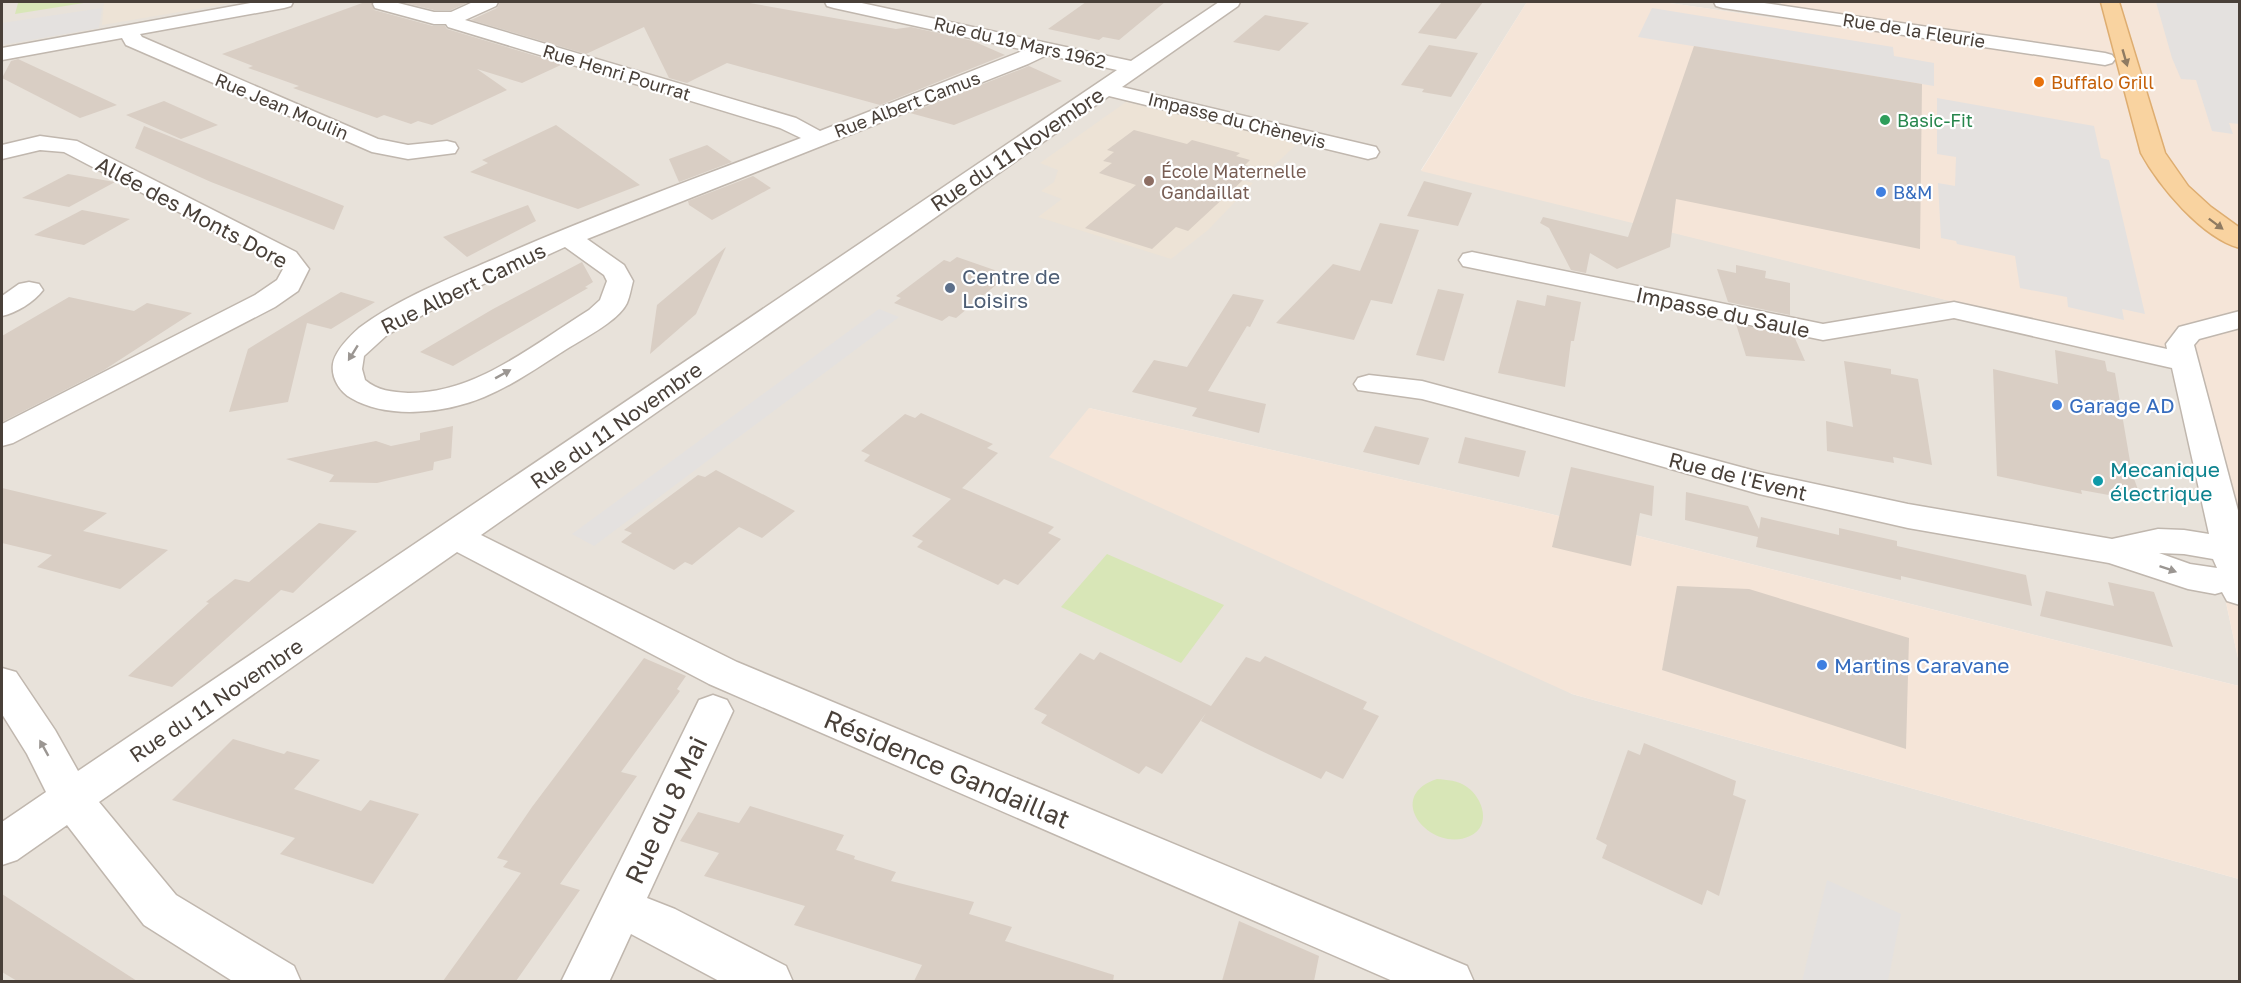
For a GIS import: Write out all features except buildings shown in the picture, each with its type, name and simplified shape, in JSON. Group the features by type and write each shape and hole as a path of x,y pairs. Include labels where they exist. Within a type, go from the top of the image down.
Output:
{"main road":[{"path":"2110,2 2153,153 2162,171 2191,204 2240,240"},
{"path":"2127,2 2175,158 2201,188 2240,216"}],"street":[{"path":"2,54 284,2"},
{"path":"382,4 434,18 455,18 489,2"},
{"name":"Rue du 19 Mars 1962","path":"834,2 1135,68"},
{"name":"Rue du 11 Novembre","path":"2,846 1105,89 1223,2"},
{"name":"Rue de la Fleurie","path":"1723,2 2105,59"},
{"name":"Rue Henri Pourrat","path":"455,18 455,23 463,27 788,123 819,139"},
{"name":"Rue Jean Moulin","path":"129,30 133,41 370,144 389,151 416,154 447,148"},
{"name":"Rue Albert Camus","path":"568,238 615,271 620,281 613,303 598,316 471,392 427,401 402,403 380,400 362,393 351,384 347,371 348,359 362,340 375,330 436,296 508,262 568,238 819,139 1021,60 1044,48"},
{"name":"Impasse du Chènevis","path":"1105,89 1368,152"},
{"name":"Allée des Monts Dore","path":"2,152 40,143 69,146 287,258 296,269 288,285 265,301 2,436"},
{"name":"Impasse du Saule","path":"1472,260 1823,332 1954,310 2185,362"},
{"path":"2,308 28,290"},
{"path":"2206,328 2240,319"},
{"path":"2206,328 2240,336"},
{"name":"Rue de l'Event","path":"1369,384 1422,390 1466,401 1759,483 1908,516 2112,551 2188,576 2215,581 2235,573 2214,488 2201,419 2180,344 2189,333 2206,328"},
{"name":"Résidence Gandaillat","path":"454,536 723,673 1449,981"},
{"path":"2,683 41,742 71,799 160,910 277,981"},
{"name":"Rue du 8 Mai","path":"585,981 713,711"},
{"name":"Rue du 8 Mai","path":"620,909 659,924 769,981"}],"shaded area":[{"path":"2,2 1527,2 1421,170 2173,356 2239,663 2239,686 1543,512 1089,408 1572,694 2239,879 2239,981 2,982"},
{"path":"104,2 238,2 102,25"},
{"path":"1527,2 1663,2 1780,19 1781,2 2239,2 2239,663 2173,356 1421,171"},
{"path":"1663,2 1781,2 1780,19"},
{"path":"2156,2 2239,2 2240,124 2229,123 2233,134 2212,131 2196,80 2181,79 2172,58"},
{"path":"102,8 99,28 2,45 2,23"},
{"path":"1652,8 1893,47 1894,56 1934,63 1934,86 1638,37"},
{"path":"1937,98 2094,126 2101,158 2109,160 2145,314 2122,309 2124,320 2068,307 2067,297 2020,288 2015,256 1957,244 1956,241 1941,238 1938,183 1955,186 1956,157 1937,154"},
{"name":"École Maternelle Gandaillat","path":"1126,102 1298,143 1268,171 1259,166 1241,180 1253,183 1208,230 1171,259 1038,217 1062,199 1041,191 1054,182 1058,170 1040,163"},
{"path":"879,309 899,317 594,546 572,534"},
{"path":"1089,408 1543,512 2239,686 2239,879 1572,694 1049,457"},
{"path":"1827,880 1901,914 1888,981 1802,981"}],"green space":[{"path":"90,2 15,14 18,3"},
{"path":"1107,554 1224,605 1181,663 1061,607"},
{"path":"1437,779 1460,783 1473,792 1477,798 1483,812 1483,819 1481,826 1470,836 1455,839 1441,837 1428,831 1419,821 1413,810 1414,798 1421,787"}],"place":[{"name":"Buffalo Grill","path":"2039,82"},
{"name":"Basic-Fit","path":"1885,120"},
{"name":"École Maternelle Gandaillat","path":"1149,181"},
{"name":"B&M","path":"1881,192"},
{"name":"Centre de Loisirs","path":"950,288"},
{"name":"Garage AD","path":"2057,405"},
{"name":"Mecanique électrique","path":"2098,481"},
{"name":"Martins Caravane","path":"1822,665"}]}
